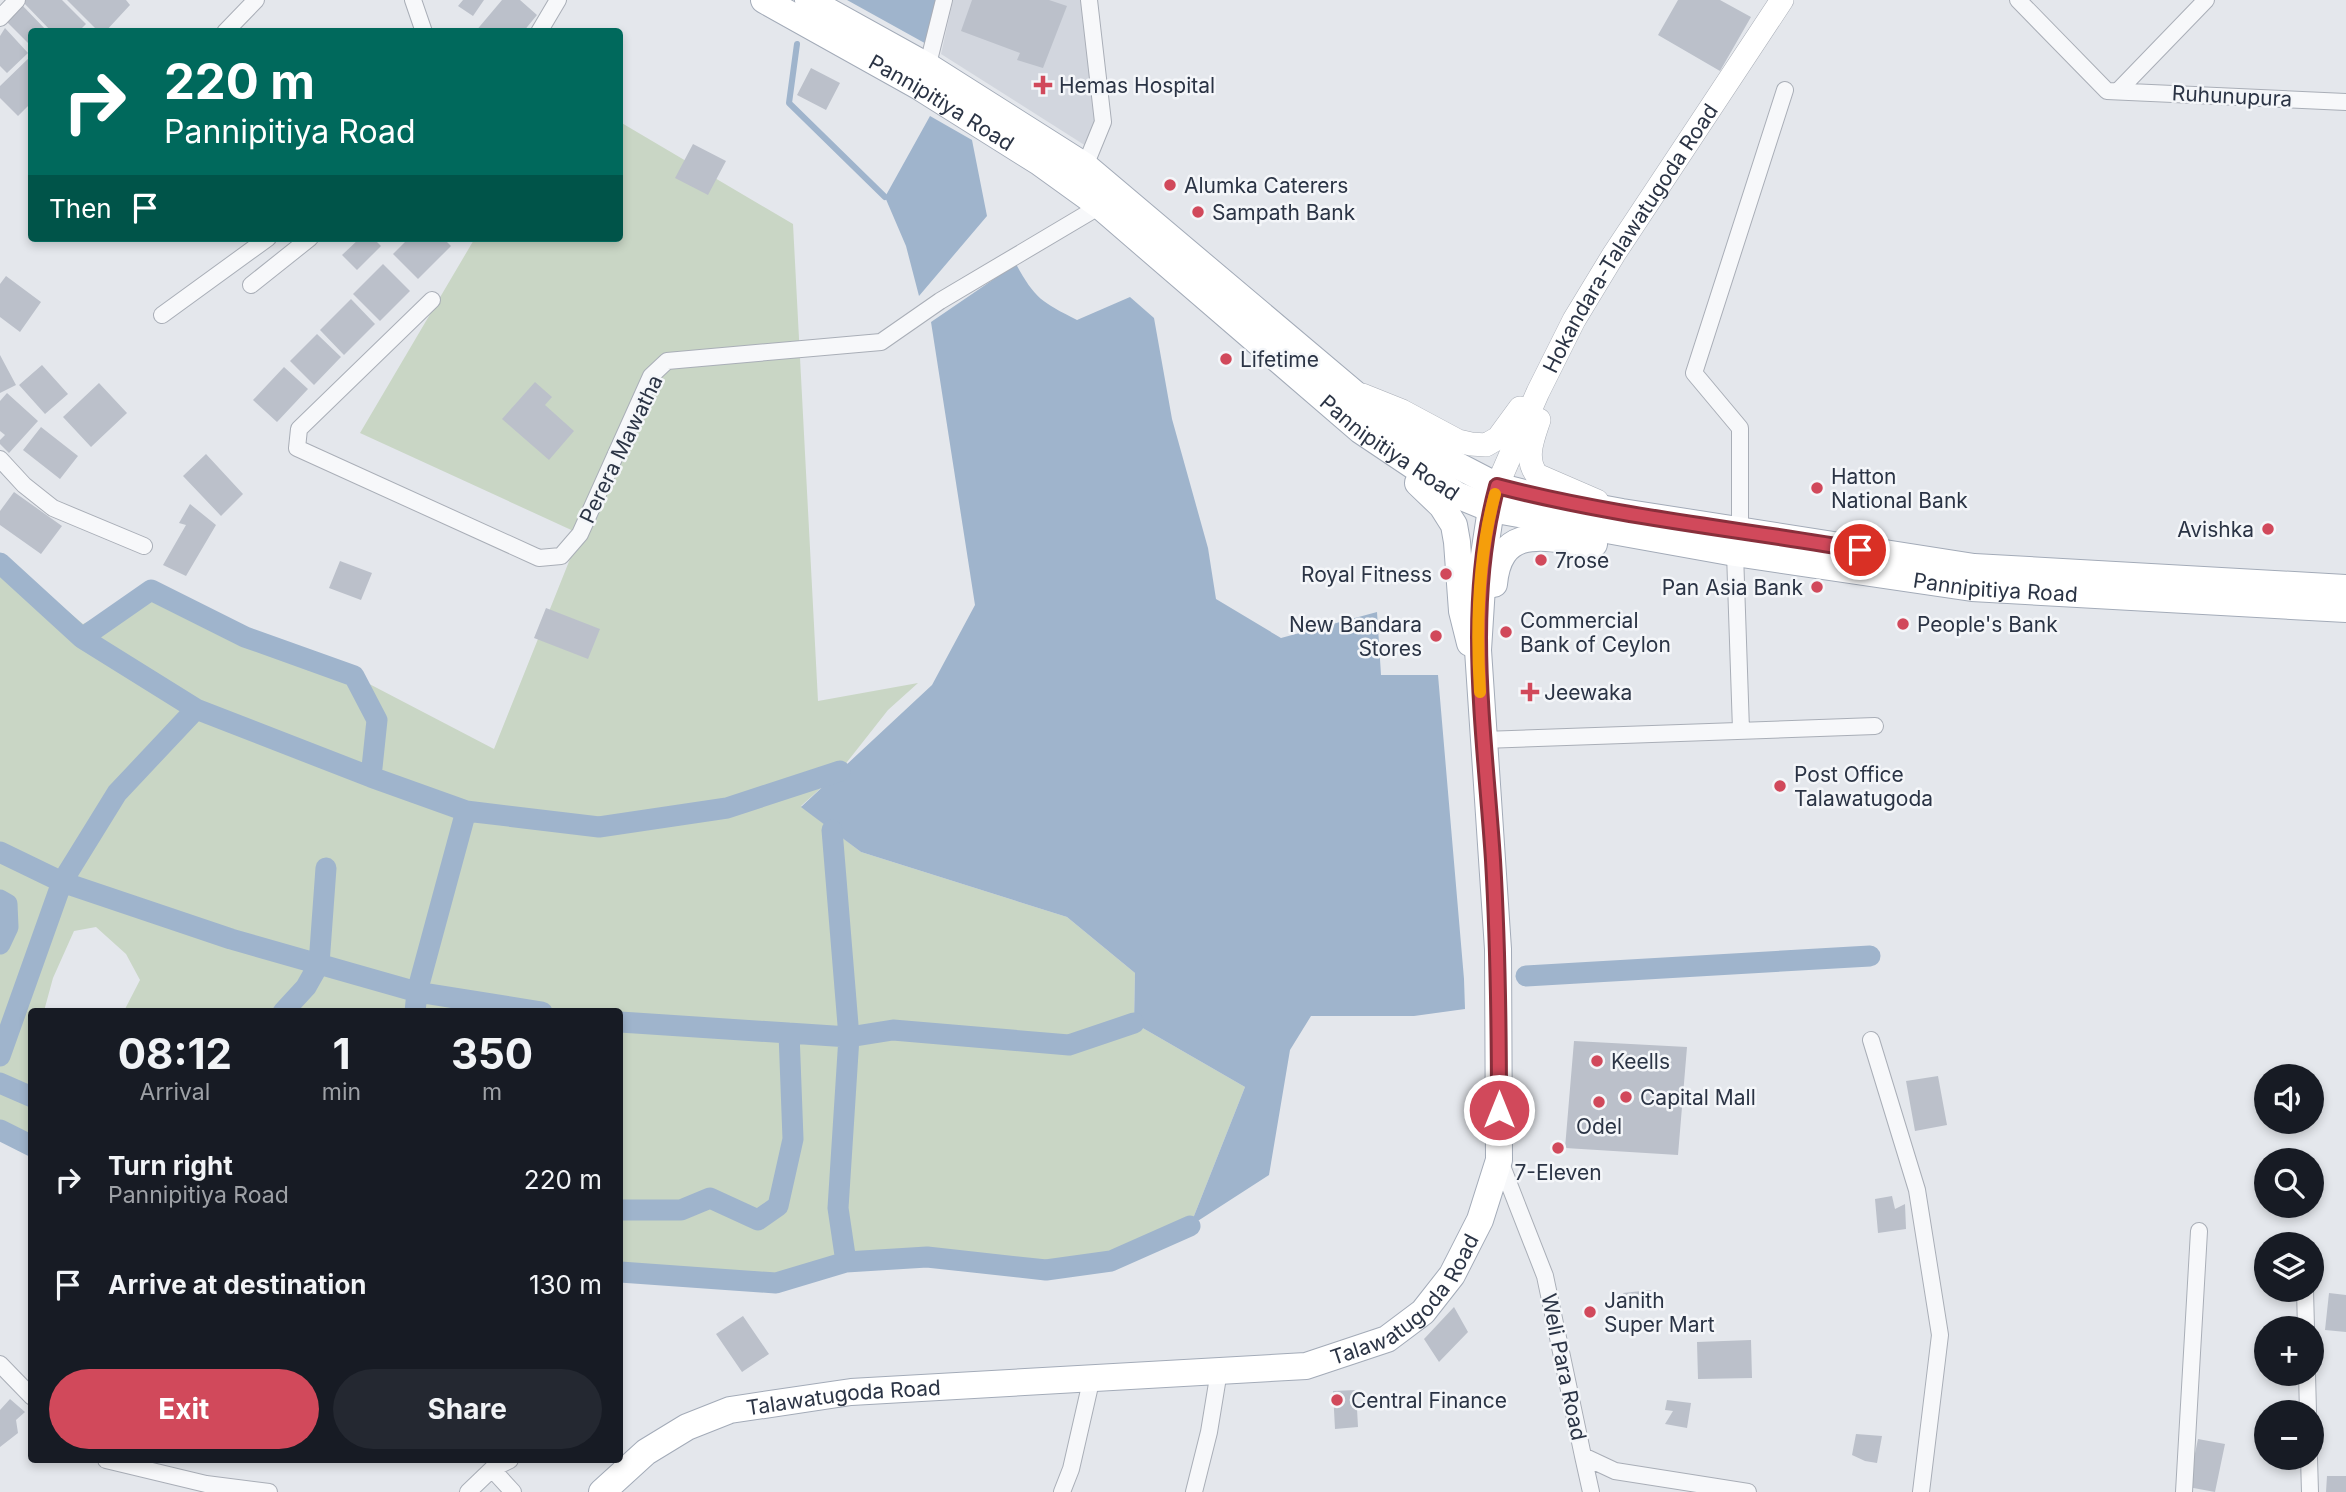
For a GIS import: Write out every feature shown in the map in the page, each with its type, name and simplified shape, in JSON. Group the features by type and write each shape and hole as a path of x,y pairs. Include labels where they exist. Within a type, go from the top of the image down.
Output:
{"main road":[{"name":"Pannipitiya Road","path":"764,0 924,77 1084,166 1374,410 1494,497 1660,540 1737,541 1883,554 1974,567 2346,589"},
{"name":"Pannipitiya Road","path":"808,0 924,77 1100,206 1360,430 1457,495 1540,497 1622,512 1737,541 1972,588 2346,609"},
{"name":"Hokandara-Talawatugoda Road","path":"1494,497 1574,320 1609,262 1782,0"},
{"path":"1347,387 1402,411 1458,441 1486,445 1508,428 1555,360"},
{"path":"1555,360 1529,457 1531,467 1538,475 1622,512"},
{"path":"1376,441 1442,506 1454,525 1462,611 1480,682"},
{"name":"Talawatugoda Road","path":"602,1492 646,1452 687,1427 730,1410 851,1392 1306,1366 1387,1339 1423,1312 1452,1275 1480,1220 1499,1160 1497,949 1480,682 1480,600 1494,497"},
{"path":"1480,682 1492,617 1496,569 1502,553 1511,543 1524,538 1537,538 1618,547 1660,540"}],"street":[{"path":"0,18 17,0"},
{"path":"229,28 256,0"},
{"path":"413,0 423,28"},
{"path":"541,28 558,0"},
{"path":"924,77 944,0"},
{"path":"1084,166 1104,122 1089,0"},
{"name":"Ruhunupura","path":"2018,0 2106,90 2346,102"},
{"name":"Ruhunupura","path":"2118,91 2206,0"},
{"path":"1741,730 1737,541 1740,428 1694,373 1785,90"},
{"name":"Perera Mawatha","path":"432,300 299,429 297,448 539,558 561,556 580,534 651,376 667,361 881,342 940,301 1100,206"},
{"path":"162,315 262,242"},
{"path":"251,285 305,242"},
{"path":"0,458 24,485 53,508 144,546"},
{"path":"1483,740 1875,726"},
{"path":"1871,1040 1917,1190 1940,1335 1921,1492"},
{"name":"Weli Para Road","path":"1499,1160 1545,1276 1583,1456 1615,1471 1748,1492"},
{"path":"2183,1492 2199,1231"},
{"path":"0,1364 28,1393"},
{"path":"1194,1492 1209,1432 1219,1371"},
{"path":"1062,1492 1071,1469 1092,1377"},
{"path":"1583,1456 1591,1492"},
{"path":"121,1463 206,1484 269,1492"},
{"path":"468,1492 492,1469 504,1463"},
{"path":"492,1469 513,1492"},
{"path":"2309,1470 2310,1492"}],"shaded area":[{"name":"Hemas Hospital","path":"953,0 1082,0 1096,121 1086,146 941,54"}],"green space":[{"path":"623,124 793,224 818,701 918,683 888,710 840,771 801,806 861,852 1067,917 1135,973 1134,1023 1245,1087 1190,1226 1111,1261 1046,1270 927,1257 846,1262 776,1283 623,1272 623,1008 126,1008 140,980 126,954 96,927 74,931 53,978 45,1008 28,1008 28,1144 0,1130 0,555 83,624 151,590 245,637 354,676 494,749 580,534 360,433 473,242 623,242"}],"water":[{"path":"847,0 940,0 930,46"},
{"path":"930,116 972,140 987,216 919,296 906,246 885,197"},
{"path":"1016,264 1040,298 1077,320 1130,297 1154,318 1172,419 1208,548 1216,599 1281,638 1377,612 1381,675 1438,675 1465,1009 1414,1016 1311,1016 1290,1050 1269,1175 1190,1226 1245,1087 1134,1023 1135,973 1067,917 861,852 801,807 932,685 975,605 931,322"}],"building":[{"path":"62,0 86,24 82,28 48,28 23,2"},
{"path":"67,0 126,0 130,5 109,28 95,28"},
{"path":"463,0 484,0 473,16 458,6"},
{"path":"502,0 520,0 537,15 526,28 478,28"},
{"path":"972,0 1049,0 1067,6 1043,68 1017,60 1020,53 961,31"},
{"path":"1678,0 1720,0 1751,17 1720,71 1658,35"},
{"path":"21,4 44,28 28,28 28,43 5,20"},
{"path":"5,28 28,53 7,73 0,66 0,36"},
{"path":"28,59 28,106 18,116 0,98 0,86"},
{"path":"811,68 840,83 826,110 797,95"},
{"path":"693,144 726,161 708,195 675,178"},
{"path":"356,242 377,242 381,246 357,270 342,255"},
{"path":"405,242 447,242 451,246 418,279 393,254"},
{"path":"383,264 410,291 380,321 353,294"},
{"path":"6,276 41,302 20,332 0,317 0,284"},
{"path":"351,299 375,324 344,355 320,330"},
{"path":"317,334 341,357 314,385 290,361"},
{"path":"0,355 16,385 0,393"},
{"path":"42,365 68,394 45,414 19,385"},
{"path":"284,367 308,389 277,422 253,400"},
{"path":"535,382 552,397 545,405 574,431 549,460 502,419"},
{"path":"99,383 127,413 91,447 63,417"},
{"path":"7,393 38,421 9,453 0,444 5,435 0,431 0,401"},
{"path":"41,427 78,456 60,479 23,450"},
{"path":"206,454 243,494 221,516 183,476"},
{"path":"14,492 62,526 41,554 0,525 0,511"},
{"path":"190,504 216,525 186,576 163,565 186,525 179,523"},
{"path":"340,561 372,573 361,600 329,588"},
{"path":"546,608 600,629 588,659 534,638"},
{"name":"Capital Mall","path":"1574,1041 1687,1047 1678,1155 1565,1148"},
{"path":"1938,1076 1947,1125 1915,1131 1906,1081"},
{"path":"1892,1196 1895,1209 1905,1204 1906,1229 1878,1233 1875,1199"},
{"path":"1651,1290 1653,1306 1625,1309 1623,1293"},
{"path":"2329,1293 2346,1295 2346,1332 2325,1330"},
{"path":"1454,1307 1468,1332 1439,1362 1424,1339"},
{"path":"743,1316 769,1354 742,1372 716,1334"},
{"path":"1751,1340 1752,1378 1698,1379 1697,1342"},
{"path":"1356,1390 1358,1427 1335,1429 1333,1391"},
{"path":"10,1399 25,1412 16,1420 18,1433 0,1447 0,1410"},
{"path":"1667,1400 1691,1403 1687,1428 1665,1424 1673,1411 1665,1410"},
{"path":"1856,1434 1882,1436 1877,1463 1852,1455"},
{"path":"2198,1439 2225,1444 2215,1492 2188,1487"},
{"path":"2327,1476 2346,1476 2346,1492 2326,1492"}],"waterway":[{"path":"797,44 789,103 885,197"},
{"path":"0,563 82,638 196,709 466,811 599,827 727,808 840,771"},
{"path":"82,638 151,590 245,637 354,676 377,720 371,777"},
{"path":"0,1056 62,882 117,793 196,709"},
{"path":"415,1008 417,992 466,811"},
{"path":"832,830 849,1037 838,1208 846,1262 927,1257 1046,1270 1111,1261 1190,1226"},
{"path":"0,852 62,882 231,939 417,992 517,1008"},
{"path":"287,1008 306,987 319,964 326,868"},
{"path":"0,900 7,904 8,927 0,944"},
{"path":"1526,976 1870,956"},
{"path":"623,1022 849,1037 893,1030 1069,1045 1134,1023"},
{"path":"623,1210 681,1210 710,1198 758,1220 778,1206 793,1139 789,1033"},
{"path":"0,1083 28,1095"},
{"path":"0,1130 28,1144"},
{"path":"623,1272 776,1283 846,1262"}],"slow traffic":[{"path":"1480,692 1480,600 1484,555 1495,494"}],"place":[{"name":"Hemas Hospital","path":"1043,85"},
{"name":"Alumka Caterers","path":"1170,185"},
{"name":"Sampath Bank","path":"1198,212"},
{"name":"Lifetime","path":"1226,359"},
{"name":"Hatton National Bank","path":"1817,488"},
{"name":"Avishka","path":"2268,529"},
{"name":"7rose","path":"1541,560"},
{"name":"Royal Fitness","path":"1446,574"},
{"name":"Pan Asia Bank","path":"1817,587"},
{"name":"People's Bank","path":"1903,624"},
{"name":"Commercial Bank of Ceylon","path":"1506,632"},
{"name":"New Bandara Stores","path":"1436,636"},
{"name":"Jeewaka","path":"1530,692"},
{"name":"Post Office Talawatugoda","path":"1780,786"},
{"name":"Keells","path":"1597,1061"},
{"name":"Capital Mall","path":"1626,1097"},
{"name":"Odel","path":"1599,1102"},
{"name":"7-Eleven","path":"1558,1148"},
{"name":"Janith Super Mart","path":"1590,1312"},
{"name":"Central Finance","path":"1337,1400"}],"route":[{"path":"1499,1110 1499,1010 1493,860 1478,650 1484,555 1497,486 1622,512 1860,550"}]}
